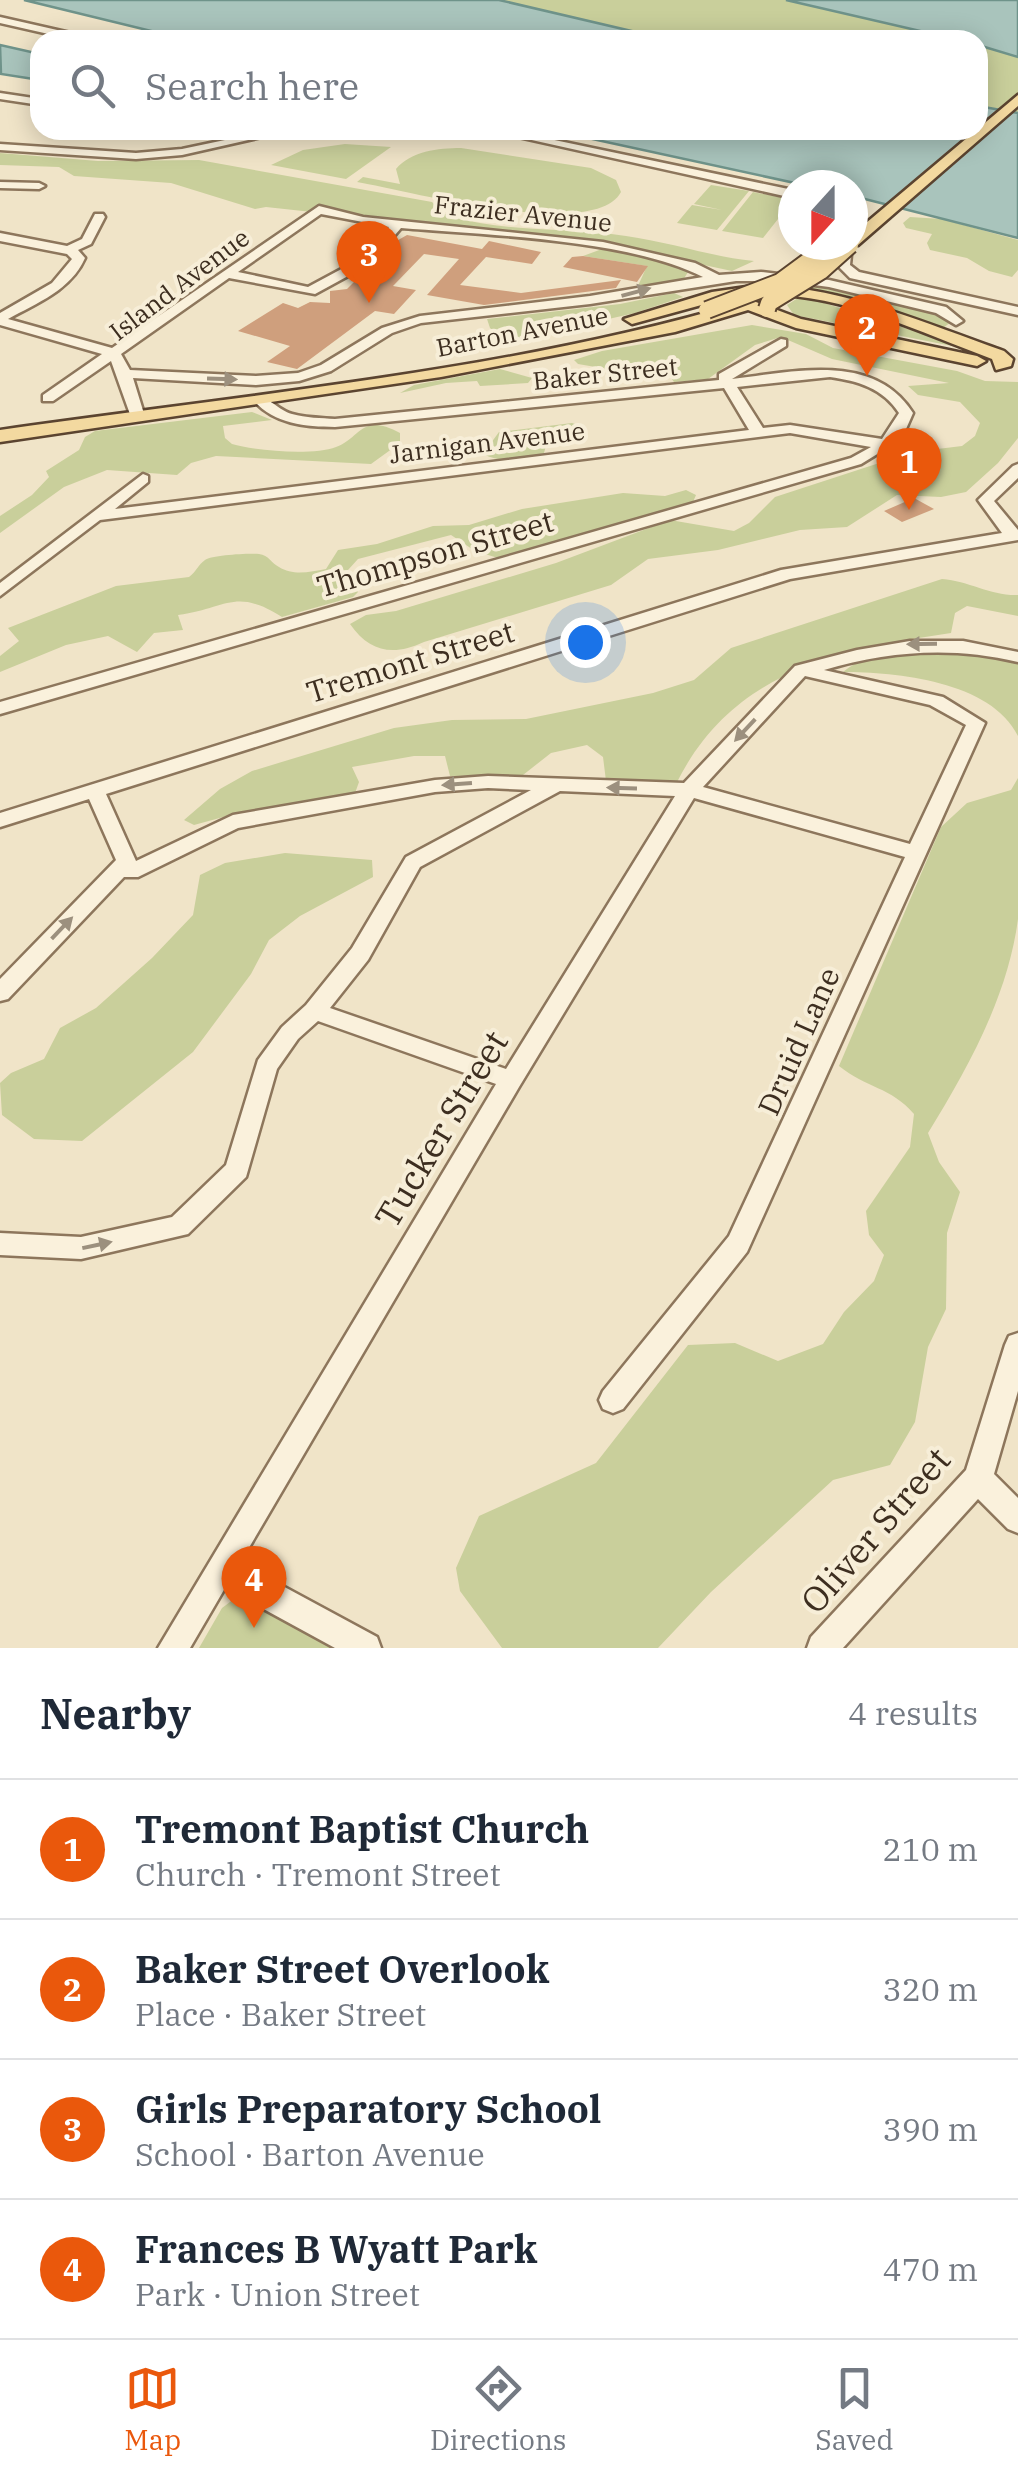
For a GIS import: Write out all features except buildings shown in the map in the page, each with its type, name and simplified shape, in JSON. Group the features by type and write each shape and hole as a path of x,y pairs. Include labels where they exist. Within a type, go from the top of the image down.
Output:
{"main road":[{"path":"988,114 1018,88"},
{"path":"988,126 1018,100"},
{"path":"868,214 958,140"},
{"path":"868,229 971,140"},
{"path":"753,304 810,260"},
{"path":"753,304 769,303 833,260"},
{"path":"362,380 662,312 713,296 757,290 820,296 951,329 1004,358 1010,368"},
{"path":"753,304 796,324 1010,368"},
{"name":"Barton Avenue","path":"302,394 707,310 753,304"},
{"name":"Barton Avenue","path":"0,436 302,394 634,335 753,304"}],"street":[{"path":"0,20 44,30"},
{"path":"0,96 30,100"},
{"path":"0,147 136,156 182,152 240,140"},
{"path":"539,140 778,191"},
{"path":"0,185 39,186"},
{"name":"Frazier Avenue","path":"319,210 397,224 644,252 696,265 718,278"},
{"name":"Island Avenue","path":"48,398 319,210"},
{"path":"74,254 87,241 99,217"},
{"path":"227,274 310,291 366,261 397,224"},
{"path":"0,237 74,254"},
{"path":"0,319 76,268 74,254"},
{"path":"846,260 844,266 854,275 1018,310"},
{"path":"125,374 149,372 220,380 297,378 332,366 383,332 422,320 619,296 640,289 718,278 798,279 884,296 941,310 951,329"},
{"path":"884,296 896,285"},
{"path":"951,329 968,301"},
{"path":"0,319 114,353"},
{"path":"758,432 724,377 780,343"},
{"name":"Island Avenue","path":"114,353 138,417"},
{"name":"Baker Street","path":"260,400 284,416 311,423 335,423 830,373 883,387 899,400 906,413 903,424 883,445"},
{"name":"Jarnigan Avenue","path":"97,516 799,428 883,445"},
{"name":"Thompson Street","path":"0,708 856,460 883,445"},
{"path":"1015,535 986,500 1018,469"},
{"path":"0,591 143,480"},
{"name":"Tremont Street","path":"0,820 787,574 1015,535"},
{"path":"801,670 905,644 986,647 1018,656"},
{"name":"Druid Lane","path":"613,1400 738,1244 976,724 936,701 801,670"},
{"name":"Tucker Street","path":"174,1648 511,1080 689,790 801,670"},
{"path":"95,791 131,872 233,822 435,786 488,782 689,790 916,853"},
{"path":"0,1244 82,1248 179,1226 237,1170 266,1066 360,954 413,862 554,786"},
{"path":"0,993 125,863"},
{"path":"314,1011 511,1080"},
{"name":"Oliver Street","path":"822,1648 978,1478 1018,1345"},
{"path":"978,1478 1018,1520"},
{"path":"220,1570 366,1648"}],"green space":[{"path":"499,0 786,0 916,30 627,30"},
{"path":"988,48 1018,57 1018,113 988,108"},
{"path":"345,144 391,147 346,179 271,165 303,150"},
{"path":"461,148 591,168 616,180 621,192 604,206 576,213 539,213 455,202 357,182 363,177 400,184 396,169 409,158 434,150"},
{"path":"0,153 98,161 199,160 432,202 447,215 472,221 626,236 754,261 732,271 606,244 266,207 255,209 171,183 74,176 59,167 0,165"},
{"path":"711,185 749,191 717,230 677,223 692,205 722,210 694,204"},
{"path":"753,192 778,197 778,219 763,238 722,231"},
{"path":"910,217 942,219 1018,240 1018,270 1012,277 989,271 967,258 930,250 927,243 932,234 906,228 903,223"},
{"path":"602,249 647,255 690,269 683,280 637,288 647,266 583,256"},
{"path":"818,284 940,312 951,322 943,328 933,328 806,291"},
{"path":"674,293 683,297 635,313 507,342 490,328 487,319 620,304"},
{"path":"801,296 983,352 794,315 787,305"},
{"path":"752,325 806,334 833,348 957,371 985,381 1018,382 1018,438 966,492 941,497 897,495 847,527 800,530 718,550 648,559 611,585 403,649 374,646 350,624 366,615 396,611 556,563 670,520 734,531 749,523 775,497 913,452 962,446 975,436 980,423 960,402 918,395 908,386 949,383 832,359 781,337 755,345 708,379 674,382 667,372 654,368 631,373 578,364 574,360 602,351"},
{"path":"500,369 532,378 528,383 480,386 477,381 446,383 400,393 414,385"},
{"path":"252,412 272,420 223,426 225,438 232,444 284,452 326,450 377,425 400,433 400,443 371,464 216,456 191,463 177,475 107,470 64,487 0,533 0,516 32,495 49,477 46,471 79,450 85,437 95,431"},
{"path":"578,425 574,431 548,438 544,453 513,460 483,454 499,432"},
{"path":"686,490 696,495 693,502 498,558 475,551 451,535 358,559 348,570 358,592 353,597 282,617 253,603 230,602 178,615 183,630 154,633 137,652 108,636 66,645 0,672 0,656 19,641 8,628 116,586 189,577 209,558 259,554 284,570 314,571 326,569 338,550 377,544 433,526 469,525 522,509 623,493 665,496"},
{"path":"942,579 1018,595 1018,616 967,606 955,613 951,633 868,648 792,672 727,715 699,746 676,784 606,781 603,757 587,745 551,753 523,775 450,776 445,756 414,756 352,767 359,782 354,796 238,813 194,825 184,820 220,789 252,771 394,728 452,720 526,719 653,693 694,680 731,648"},
{"path":"944,648 1018,661 1018,736 1005,717 965,692 915,678 843,672 878,655"},
{"path":"1018,778 1018,919 1013,948 984,1030 928,1133 939,1162 960,1192 947,1233 946,1309 928,1347 915,1422 890,1465 833,1480 711,1592 658,1648 502,1648 460,1591 456,1568 479,1516 596,1463 688,1345 735,1343 778,1361 823,1344 844,1312 874,1281 884,1255 869,1235 866,1211 910,1147 914,1114 896,1098 839,1066 941,827 967,803 1011,790"},
{"path":"285,853 372,860 373,877 300,916 269,940 251,974 193,1052 82,1141 34,1139 2,1115 0,1083 11,1073 44,1059 60,1028 96,1008 152,958 193,915 200,875 225,863"},
{"path":"238,1596 335,1648 199,1648 222,1608"}],"water":[{"path":"24,0 499,0 627,30 147,30"},
{"path":"786,0 1018,0 1018,57 988,48 988,30 916,30"},
{"path":"0,45 30,52 30,78 1,74"},
{"path":"988,108 1018,113 1018,238 868,200 868,170 778,170 778,179 597,140 988,140"}],"place":[{"name":"Girls Preparatory School","path":"369,303"},
{"name":"Baker Street Overlook","path":"867,376"},
{"name":"Tremont Baptist Church","path":"909,510"},
{"name":"Frances B Wyatt Park","path":"254,1628"}]}
